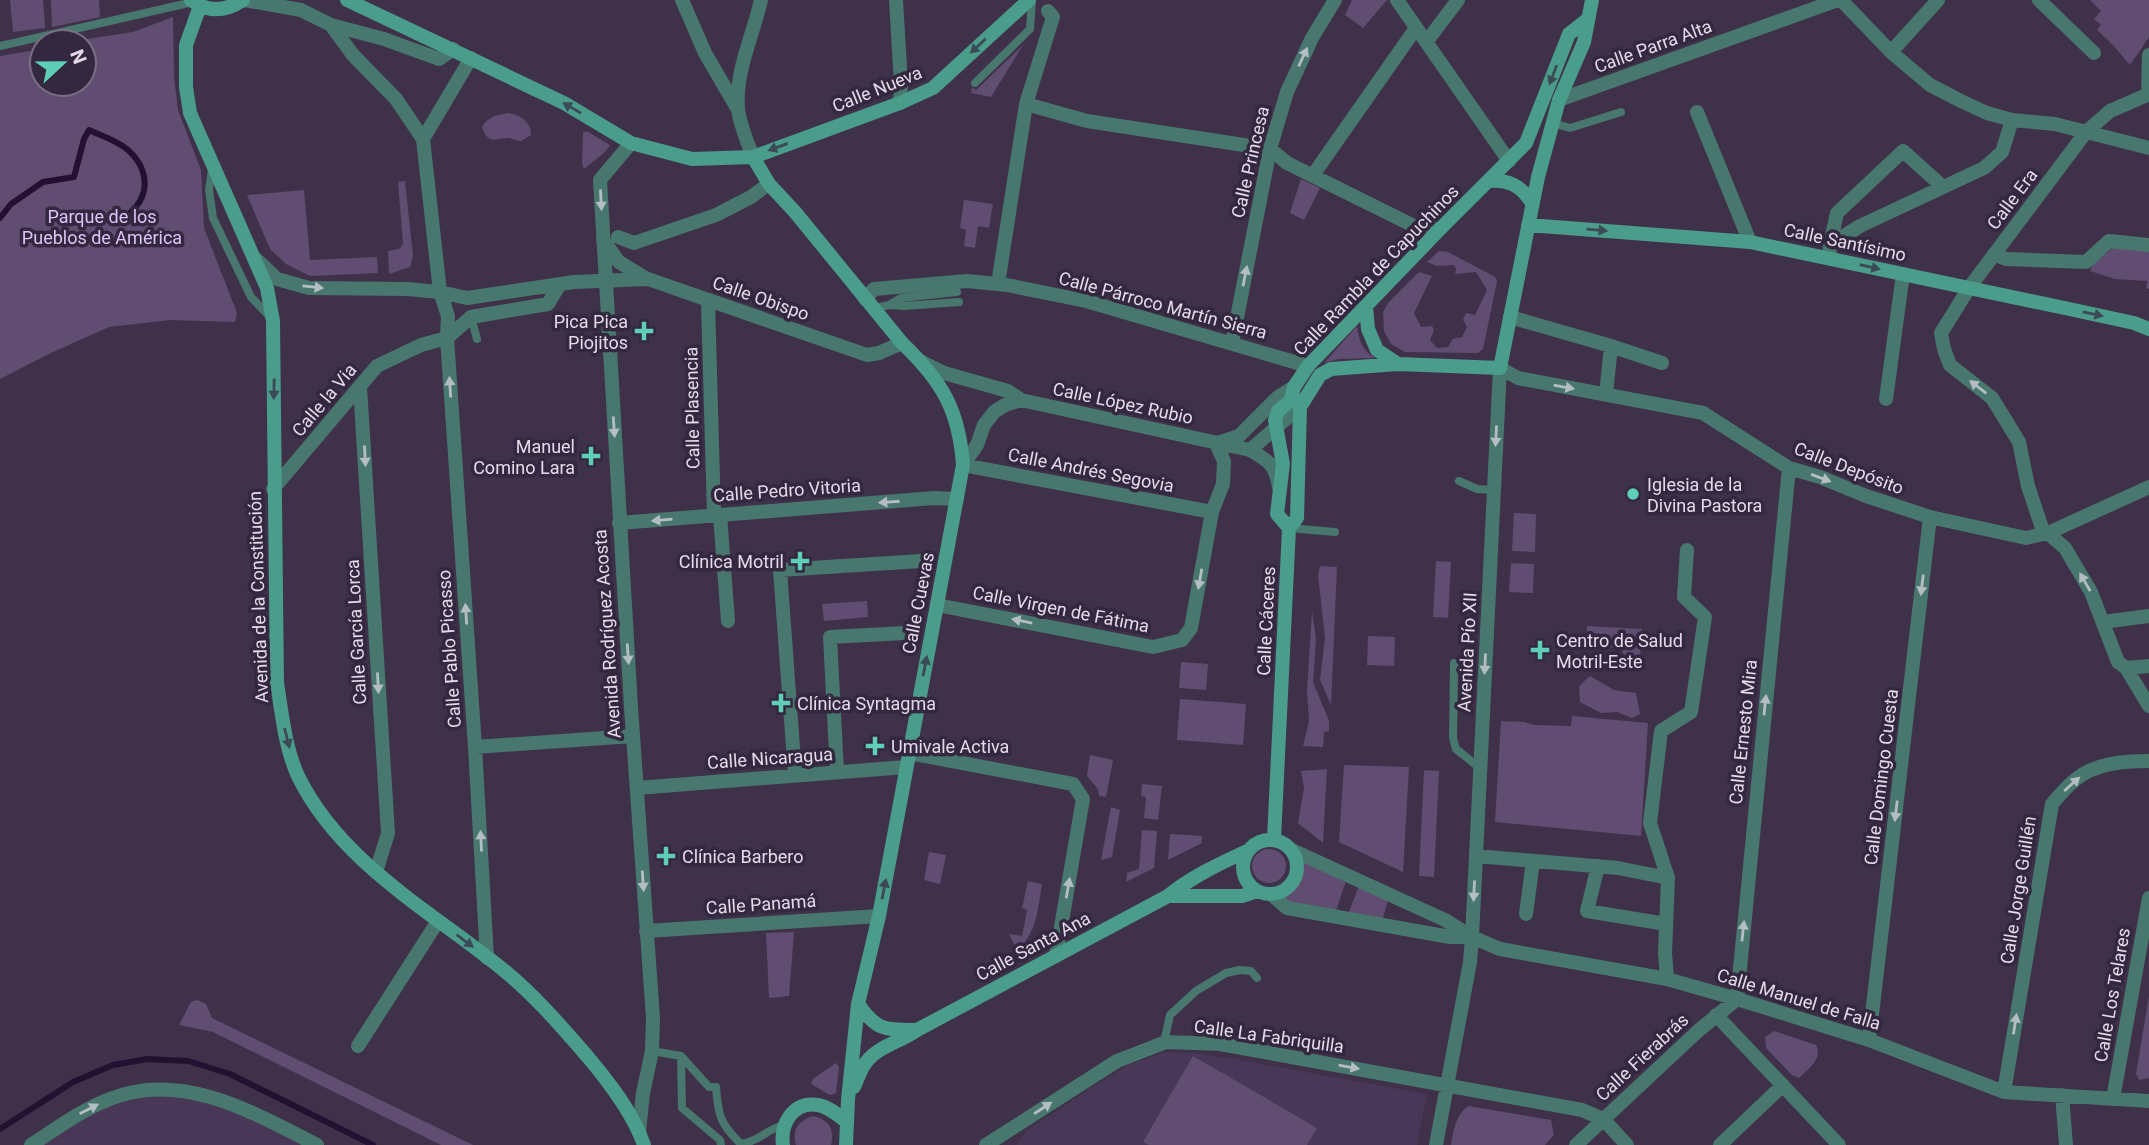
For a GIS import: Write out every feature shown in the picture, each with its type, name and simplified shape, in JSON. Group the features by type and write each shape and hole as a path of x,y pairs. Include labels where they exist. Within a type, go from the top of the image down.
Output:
{"main road":[{"path":"195,3 211,10 222,10 244,0"},
{"name":"Calle Nueva","path":"347,0 564,103 631,143 692,159 753,157 900,103 933,88 1030,0"},
{"path":"1300,407 1321,374 1331,369 1398,364 1500,368 1532,204 1559,100 1584,42 1592,0"},
{"name":"Avenida de la Constitución","path":"195,3 186,45 186,87 190,113 267,288 273,321 277,683 285,735 298,776 333,831 376,872 487,958 546,1008 604,1075 642,1138"},
{"name":"Calle Rambla de Capuchinos","path":"1294,387 1308,366 1527,143 1569,34 1588,19"},
{"name":"Calle Cuevas","path":"753,157 769,184 946,395 962,442 963,465 957,499 878,916 858,1004 846,1145"},
{"path":"1488,181 1502,180 1516,185 1525,192 1532,204"},
{"name":"Calle Santísimo","path":"1528,225 1750,242 1830,251 1903,274 2149,328"},
{"path":"1366,306 1368,329 1377,350 1398,364"},
{"path":"1276,430 1278,411 1291,400 1294,387"},
{"name":"Calle Cáceres","path":"1274,839 1289,528 1297,518 1300,407"},
{"name":"Calle López Rubio","path":"1276,430 1283,464 1277,514 1289,528"},
{"path":"1274,839 1292,850 1298,866 1297,874 1288,888 1272,895 1250,886 1242,869 1247,851 1260,841 1274,839"},
{"name":"Calle Santa Ana","path":"848,1100 865,1063 875,1053 1247,851"},
{"name":"Calle Santa Ana","path":"1168,896 1242,896 1257,891"},
{"path":"858,1004 869,1019 887,1030 917,1030"},
{"path":"783,1145 784,1125 797,1109 818,1105 836,1113 847,1122"}],"street":[{"path":"244,0 301,10 331,25 384,39 439,59 453,49"},
{"path":"682,0 705,53 738,110 753,157"},
{"path":"738,110 740,78 761,0"},
{"path":"896,0 900,103"},
{"name":"Calle Princesa","path":"1232,343 1270,149 1287,92 1312,38 1335,0"},
{"path":"1397,0 1509,161"},
{"path":"1427,41 1458,0"},
{"path":"1839,0 1891,52 1930,85 1987,113 2012,120 2055,124 2149,148"},
{"name":"Calle Parra Alta","path":"1559,100 1839,0"},
{"path":"1891,52 1938,0"},
{"path":"2039,0 2094,53"},
{"path":"1002,285 1026,104 1053,17 1048,11"},
{"path":"331,25 353,55 396,99 423,139 471,58"},
{"path":"1313,175 1416,28"},
{"path":"2149,55 2149,94"},
{"name":"Calle Era","path":"2149,94 2110,111 2086,132 1969,288 1941,333 1950,365 1992,398 2019,442 2028,485 2042,528 2065,548 2091,592 2118,662 2126,668 2149,706"},
{"path":"1026,104 1087,121 1270,149 1287,163 1418,228 1434,228"},
{"path":"1697,112 1750,242"},
{"path":"1830,251 1860,226 1984,168 2002,152 2012,120"},
{"name":"Calle Pablo Picasso","path":"423,139 440,292 448,316 447,338 487,958"},
{"name":"Avenida Rodríguez Acosta","path":"631,143 600,180 619,523 653,1018 652,1051 643,1093 642,1138"},
{"path":"1830,251 1837,213 1903,151 1943,187"},
{"path":"618,237 634,243 729,209 764,188"},
{"path":"603,239 619,262 648,279"},
{"path":"1994,254 2006,259 2087,262 2109,241 2149,244"},
{"name":"Calle Obispo","path":"255,258 277,279 309,288 440,292 467,298 560,284 648,279 867,355 902,343"},
{"path":"1886,399 1903,274"},
{"name":"Calle Párroco Martín Sierra","path":"868,304 874,289 967,281 1002,285 1086,301 1308,366"},
{"path":"471,317 548,303 560,284"},
{"name":"Calle Plasencia","path":"708,301 717,515 728,621"},
{"name":"Calle la Via","path":"274,489 377,366 421,345 447,338 471,317"},
{"path":"1510,317 1662,363"},
{"path":"1606,394 1611,346"},
{"name":"Calle López Rubio","path":"920,361 944,373 1008,391 1021,401 1250,450 1269,462 1276,471 1279,488"},
{"name":"Calle Depósito","path":"1500,368 1518,379 1703,413 1789,468 1930,517 2026,538 2048,533"},
{"name":"Avenida Pío XII","path":"1436,1145 1472,937 1500,368"},
{"name":"Calle García Lorca","path":"360,387 387,833 376,872"},
{"path":"1216,443 1239,436 1277,398 1294,387"},
{"path":"963,465 994,412 1005,405 1021,401"},
{"path":"1250,450 1300,407"},
{"name":"Calle Virgen de Fátima","path":"937,604 1153,647 1182,640 1191,628 1212,512 1223,484 1224,461 1216,443"},
{"name":"Calle Andrés Segovia","path":"963,465 1212,512"},
{"name":"Calle Ernesto Mira","path":"1737,999 1789,468"},
{"path":"2048,533 2149,487"},
{"name":"Calle Pedro Vitoria","path":"619,523 934,498 957,499"},
{"name":"Calle Domingo Cuesta","path":"1869,1040 1930,517"},
{"path":"1667,979 1668,878 1650,823 1661,731 1691,712 1705,617 1684,597 1687,550"},
{"path":"795,775 780,570 921,561"},
{"path":"2103,622 2149,616"},
{"path":"837,772 830,637 905,633"},
{"path":"2126,668 2149,666"},
{"path":"475,747 633,736"},
{"name":"Calle Nicaragua","path":"637,788 837,772 908,760 1073,784 1083,799 1056,956"},
{"name":"Calle Jorge Guillén","path":"2004,1092 2052,804 2076,779 2102,766 2124,761 2149,761"},
{"name":"Calle Manuel de Falla","path":"1292,850 1445,920 1472,937 1500,949 1667,979 1869,1040 2004,1092 2149,1101"},
{"path":"1476,856 1618,868 1668,878"},
{"path":"1525,914 1533,861"},
{"path":"1598,866 1587,911 1666,924"},
{"name":"Calle Manuel de Falla","path":"1272,895 1287,908 1450,937 1472,937"},
{"name":"Calle Los Telares","path":"2113,1099 2149,898"},
{"name":"Calle Panamá","path":"646,931 878,916"},
{"path":"358,1046 438,921"},
{"name":"Calle Fierabrás","path":"1576,1145 1716,1015 1737,999"},
{"path":"1716,1015 1839,1145"},
{"name":"Calle La Fabriquilla","path":"986,1145 1117,1061 1164,1042 1220,1044 1582,1110 1602,1119"},
{"path":"1720,1145 1783,1085"},
{"path":"31,1145 109,1099 134,1091 169,1089 210,1096 241,1107 317,1145"},
{"path":"2062,1095 2066,1145"},
{"path":"1602,1119 1627,1145"}],"lane":[{"path":"975,83 1030,29 1030,0"},
{"path":"0,46 195,3"},
{"path":"1553,123 1570,128 1621,111"},
{"path":"213,167 209,190 213,218 251,297 273,321"},
{"path":"889,305 901,298 957,292"},
{"path":"868,304 904,306 959,302"},
{"path":"471,317 477,339"},
{"path":"1459,481 1477,489 1494,490"},
{"path":"1289,528 1335,533"},
{"path":"1454,663 1453,738 1456,749 1480,768"},
{"path":"1164,1042 1170,1015 1196,991 1226,973 1240,970 1251,971 1257,978"},
{"path":"652,1051 681,1056 709,1087 716,1087 718,1114 741,1144 753,1142 770,1129 784,1125"},
{"path":"681,1056 682,1108 720,1140 721,1145"}],"shaded area":[{"path":"1165,1052 1235,1059 1427,1094 1417,1145 1016,1145 1028,1130 1086,1091 1128,1065"},
{"path":"134,1091 210,1096 317,1145 31,1145"}],"green space":[{"path":"10,0 43,0 45,28 28,28 13,32"},
{"path":"51,0 99,0 100,17 52,27"},
{"path":"1352,0 1387,0 1363,28 1345,15"},
{"path":"2090,0 2149,0 2149,37 2130,65 2097,30 2101,25 2094,19 2101,11"},
{"name":"Parque de los Pueblos de América","path":"173,17 174,77 178,110 201,170 204,228 237,313 235,322 170,320 109,327 0,379 0,56 28,51 28,98 98,98 98,37 133,32"},
{"path":"1023,45 991,97 971,93 972,87 976,90"},
{"path":"509,113 524,120 531,135 521,141 510,138 493,140 487,137 482,127 487,120"},
{"path":"583,132 588,132 610,145 584,169 582,163"},
{"path":"1301,179 1320,188 1304,220 1290,213"},
{"path":"405,181 413,256 410,267 389,274 388,251 399,249 403,244 398,182"},
{"path":"304,190 310,260 377,257 378,273 310,276 286,264 270,249 247,195"},
{"path":"964,200 993,204 989,228 978,226 975,248 964,246 966,230 960,228"},
{"path":"2113,248 2149,249 2149,289 2146,288 2147,281 2115,279 2090,271 2093,264"},
{"path":"1439,251 1448,252 1495,277 1497,281 1483,349 1478,353 1405,352 1391,344 1384,331 1383,312 1388,303 1419,272 1432,276 1414,313 1421,327 1432,326 1434,330 1430,340 1437,348 1448,347 1453,339 1462,337 1467,327 1463,320 1466,313 1475,315 1487,290 1476,272 1455,274 1454,265 1437,266 1427,262"},
{"path":"1357,326 1362,345 1375,358 1339,359 1324,363"},
{"path":"1514,513 1536,514 1535,552 1512,551"},
{"path":"1436,561 1451,562 1448,618 1433,617"},
{"path":"1511,563 1534,564 1533,593 1509,592"},
{"path":"1320,566 1337,567 1331,705 1320,680 1325,638 1318,575"},
{"path":"867,601 868,617 824,621 822,604"},
{"path":"1312,611 1316,639 1313,682 1329,721 1329,731 1324,732 1323,747 1303,746 1309,721 1307,690"},
{"path":"1587,626 1642,629 1640,658 1626,657 1619,648 1586,646"},
{"path":"1368,636 1395,637 1394,666 1367,665"},
{"path":"1181,662 1208,664 1206,690 1179,688"},
{"path":"1590,676 1614,690 1636,693 1640,714 1632,718 1617,712 1601,713 1580,702 1579,686"},
{"path":"1180,699 1246,704 1243,745 1177,740"},
{"path":"1572,716 1648,723 1641,836 1495,822 1501,721 1571,726"},
{"path":"1090,755 1113,760 1106,797 1099,796 1098,789 1087,776"},
{"path":"1344,765 1409,767 1403,872 1339,842"},
{"path":"1327,769 1323,843 1298,823 1304,788 1301,771"},
{"path":"1424,770 1439,771 1434,877 1419,876"},
{"path":"1142,784 1162,786 1158,820 1144,818 1146,797 1141,796"},
{"path":"1111,807 1120,810 1112,857 1101,860"},
{"path":"1142,830 1157,831 1154,868 1126,882 1127,873 1139,869"},
{"path":"1170,834 1202,836 1202,843 1168,860"},
{"path":"1269,849 1281,854 1286,866 1281,878 1269,883 1257,878 1252,866 1257,854"},
{"path":"929,852 946,855 940,884 924,880"},
{"path":"1299,857 1347,878 1335,914 1289,906 1279,897 1290,890 1296,881 1300,870"},
{"path":"1028,881 1042,884 1033,928 1024,944 1017,950 1009,934 1022,936 1027,910 1022,908"},
{"path":"1360,883 1389,896 1382,922 1347,917"},
{"path":"794,932 789,996 769,998 766,933"},
{"path":"2149,996 2149,1078 2139,1080 2136,1074"},
{"path":"197,1000 206,1004 212,1018 473,1145 441,1145 213,1032 179,1025 191,1002"},
{"path":"1774,1031 1816,1045 1816,1059 1799,1078 1792,1075 1766,1048 1765,1037"},
{"path":"1193,1056 1317,1128 1307,1145 1149,1145 1143,1142"},
{"path":"836,1063 839,1067 836,1093 830,1095 811,1084 813,1079"},
{"path":"1468,1106 1551,1120 1554,1135 1545,1145 1451,1145 1458,1119"},
{"path":"813,1116 830,1126 831,1145 796,1145 797,1126"}],"waterway":[{"path":"0,218 11,204 43,182 74,177 89,130 128,150 143,171 144,192 140,201 133,210 112,223"},
{"path":"0,1129 73,1082 113,1065 147,1059 188,1061 230,1074 373,1145"}],"place":[{"name":"Pica Pica Piojitos","path":"644,331"},
{"name":"Manuel Comino Lara","path":"591,456"},
{"name":"Iglesia de la Divina Pastora","path":"1633,494"},
{"name":"Clínica Motril","path":"800,561"},
{"name":"Centro de Salud Motril-Este","path":"1540,650"},
{"name":"Clínica Syntagma","path":"781,703"},
{"name":"Umivale Activa","path":"875,746"},
{"name":"Clínica Barbero","path":"666,856"}]}
